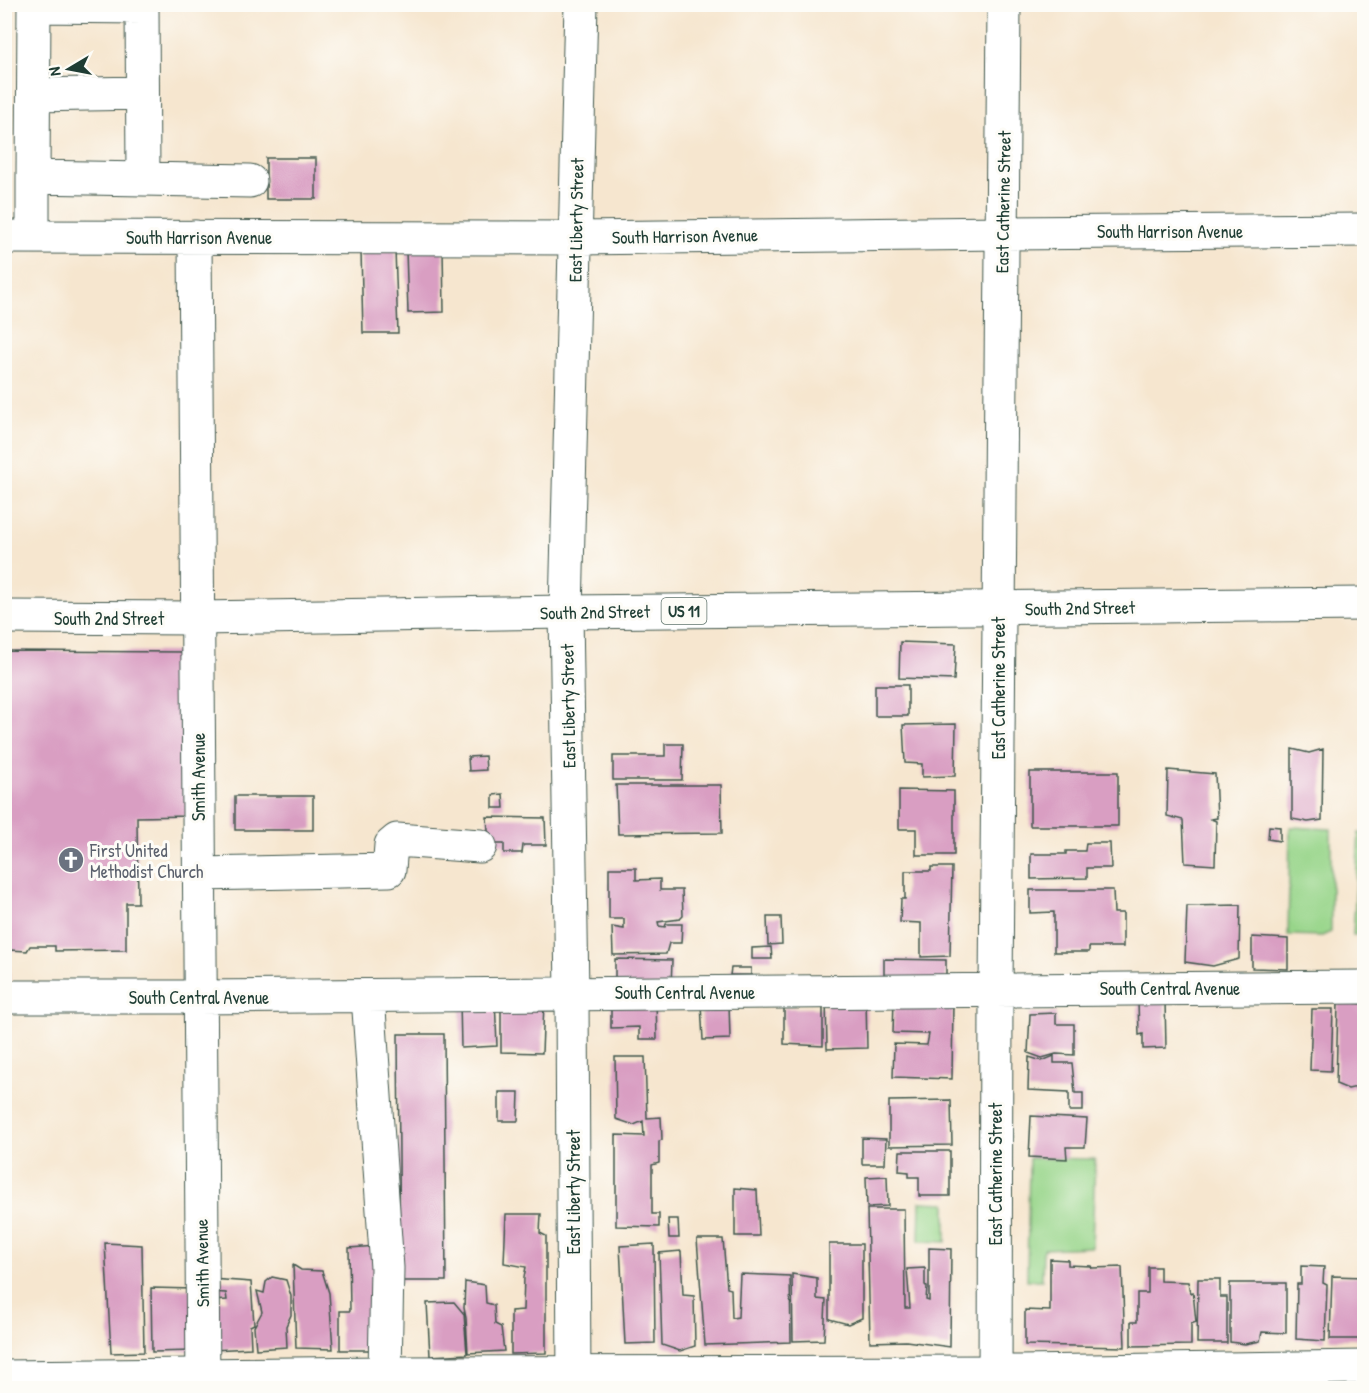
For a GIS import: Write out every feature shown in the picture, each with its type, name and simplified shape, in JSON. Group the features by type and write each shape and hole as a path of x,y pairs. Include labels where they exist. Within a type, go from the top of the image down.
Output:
{"street":[{"name":"East Liberty Street","path":"574,1380 572,993 566,612 581,4"},
{"name":"East Catherine Street","path":"995,1380 1004,4"},
{"path":"19,237 33,177 34,5 142,6 143,179"},
{"path":"34,95 142,93"},
{"path":"33,177 250,181"},
{"name":"South Harrison Avenue","path":"19,237 576,238 1365,230"},
{"name":"Smith Avenue","path":"195,237 203,1382"},
{"name":"South 2nd Street","path":"4,617 198,618 1365,604"},
{"path":"199,874 389,870 391,845 398,840 480,846"},
{"name":"South Central Avenue","path":"4,997 1365,987"},
{"path":"368,996 387,1268 385,1373"},
{"path":"4,1377 203,1382 385,1373 574,1380 995,1380 1365,1368"}],"green space":[{"path":"1290,827 1331,829 1331,932 1322,936 1288,935"},
{"path":"1359,833 1364,833 1364,935 1353,935"},
{"path":"1029,1158 1095,1159 1092,1247 1043,1249 1042,1280 1027,1280"},
{"path":"920,1202 946,1203 946,1242 919,1241"}],"building":[{"path":"266,158 316,158 316,199 266,199"},
{"path":"443,249 444,312 408,313 406,250"},
{"path":"395,250 398,333 363,333 361,251"},
{"path":"900,642 956,644 954,680 899,678"},
{"name":"First United Methodist Church","path":"4,651 189,652 192,816 137,817 138,903 126,903 126,950 55,951 55,946 30,946 27,951 10,950 9,997 4,994"},
{"path":"875,685 908,685 908,716 875,716"},
{"path":"956,724 955,776 922,777 922,764 905,763 903,725"},
{"path":"665,744 683,744 682,780 613,780 613,756 665,756"},
{"path":"1292,749 1309,753 1323,749 1322,820 1308,822 1292,819"},
{"path":"485,756 486,770 469,771 468,757"},
{"path":"1168,770 1215,774 1217,818 1211,819 1216,821 1215,865 1185,863 1183,820 1167,816"},
{"path":"1030,772 1118,772 1118,826 1030,826"},
{"path":"616,785 721,785 722,833 618,834"},
{"path":"899,790 954,791 954,855 916,855 916,829 899,829"},
{"path":"503,794 504,808 493,808 493,795"},
{"path":"235,796 313,796 313,830 235,830"},
{"path":"487,817 545,818 546,845 523,845 522,853 504,853 504,844 489,844"},
{"path":"1269,826 1280,827 1280,841 1268,839"},
{"path":"1086,843 1110,843 1111,868 1087,868 1087,878 1031,879 1031,854 1066,854 1066,851 1085,851"},
{"path":"931,867 952,867 950,956 921,957 921,923 900,922 901,899 905,899 905,871 931,871"},
{"path":"609,868 636,868 636,880 660,879 660,890 682,890 683,916 680,919 658,922 659,926 665,927 666,924 682,924 681,943 669,943 666,954 613,955 612,927 624,929 624,919 609,919"},
{"path":"1030,890 1113,890 1114,913 1123,913 1123,947 1089,947 1089,952 1054,952 1054,912 1030,913"},
{"path":"1240,905 1239,959 1213,966 1185,962 1187,906"},
{"path":"767,917 781,917 782,944 768,945"},
{"path":"1252,937 1288,939 1288,969 1252,968"},
{"path":"771,947 772,959 752,959 752,948"},
{"path":"615,959 672,960 671,987 615,986"},
{"path":"884,959 946,960 946,984 884,984"},
{"path":"731,968 751,968 751,975 730,975"},
{"path":"866,998 867,1048 827,1049 826,999"},
{"path":"894,998 953,1000 952,1079 893,1077 894,1044 927,1045 929,1034 893,1033"},
{"path":"495,999 497,1046 461,1048 460,1000"},
{"path":"611,1000 656,1000 657,1039 639,1039 639,1027 611,1028"},
{"path":"1165,1000 1166,1048 1143,1049 1143,1034 1139,1035 1138,1001"},
{"path":"1338,1002 1364,1004 1362,1086 1348,1089 1336,1084"},
{"path":"501,1003 544,1003 542,1053 501,1052"},
{"path":"729,1003 730,1039 703,1040 701,1004"},
{"path":"784,1008 823,1008 823,1046 784,1044"},
{"path":"1312,1009 1333,1009 1331,1071 1310,1070"},
{"path":"1056,1013 1056,1024 1074,1024 1074,1055 1056,1054 1042,1058 1028,1053 1030,1014"},
{"path":"398,1034 444,1034 446,1281 400,1281"},
{"path":"1054,1056 1054,1063 1072,1063 1075,1093 1083,1093 1083,1111 1069,1111 1069,1092 1028,1090 1029,1057 1042,1061"},
{"path":"615,1057 645,1057 647,1118 661,1117 662,1140 659,1141 659,1163 652,1165 652,1214 659,1214 659,1227 616,1226 616,1135 644,1136 643,1121 634,1125 616,1119"},
{"path":"499,1092 519,1092 518,1121 499,1121"},
{"path":"951,1100 952,1145 889,1146 889,1101"},
{"path":"1031,1116 1087,1119 1085,1147 1066,1147 1067,1159 1029,1157"},
{"path":"862,1138 886,1139 885,1164 862,1164"},
{"path":"900,1151 950,1151 950,1196 919,1196 919,1177 909,1177 909,1172 899,1171"},
{"path":"887,1176 888,1206 867,1207 866,1177"},
{"path":"735,1188 757,1190 759,1236 735,1236"},
{"path":"867,1209 904,1209 905,1308 910,1308 907,1269 925,1268 926,1300 929,1301 929,1248 951,1249 950,1347 906,1341 870,1342"},
{"path":"506,1214 541,1214 540,1233 546,1236 546,1353 511,1354 511,1311 523,1310 526,1267 504,1263"},
{"path":"668,1219 678,1219 679,1238 669,1238"},
{"path":"697,1239 723,1239 727,1288 731,1289 732,1318 738,1317 740,1274 790,1276 791,1342 705,1345"},
{"path":"105,1243 142,1245 144,1352 111,1353"},
{"path":"654,1244 655,1343 625,1344 620,1246"},
{"path":"829,1244 862,1244 862,1318 848,1324 829,1319"},
{"path":"377,1246 377,1350 340,1350 340,1311 350,1311 349,1248"},
{"path":"681,1251 683,1295 694,1296 695,1346 680,1351 662,1345 659,1253"},
{"path":"1050,1259 1068,1260 1068,1265 1091,1266 1092,1268 1122,1267 1125,1347 1025,1345 1025,1310 1050,1311"},
{"path":"293,1265 301,1270 322,1271 329,1293 333,1349 296,1348"},
{"path":"1301,1266 1324,1267 1323,1283 1327,1285 1325,1341 1296,1339 1297,1284 1301,1284"},
{"path":"1148,1267 1160,1267 1160,1281 1188,1282 1190,1293 1193,1292 1196,1322 1191,1324 1191,1345 1131,1346 1131,1322 1137,1322 1137,1293 1148,1293"},
{"path":"792,1274 817,1278 817,1299 826,1300 824,1340 793,1341"},
{"path":"1332,1276 1364,1277 1363,1339 1330,1339"},
{"path":"272,1277 286,1280 291,1296 291,1315 286,1326 287,1347 256,1349 254,1327 262,1312 257,1291 264,1293 266,1282"},
{"path":"211,1279 251,1282 254,1324 250,1326 251,1348 212,1350 211,1301 227,1300 226,1293 211,1292"},
{"path":"1198,1279 1220,1279 1220,1297 1227,1297 1227,1343 1197,1343"},
{"path":"465,1282 485,1285 486,1303 494,1305 495,1324 501,1327 504,1351 468,1353 464,1308"},
{"path":"1230,1283 1286,1283 1286,1333 1262,1332 1260,1341 1245,1344 1230,1342"},
{"path":"151,1288 193,1289 193,1351 152,1352"},
{"path":"454,1302 464,1314 467,1354 430,1356 427,1303"}],"place":[{"name":"First United Methodist Church","path":"71,860"}]}
